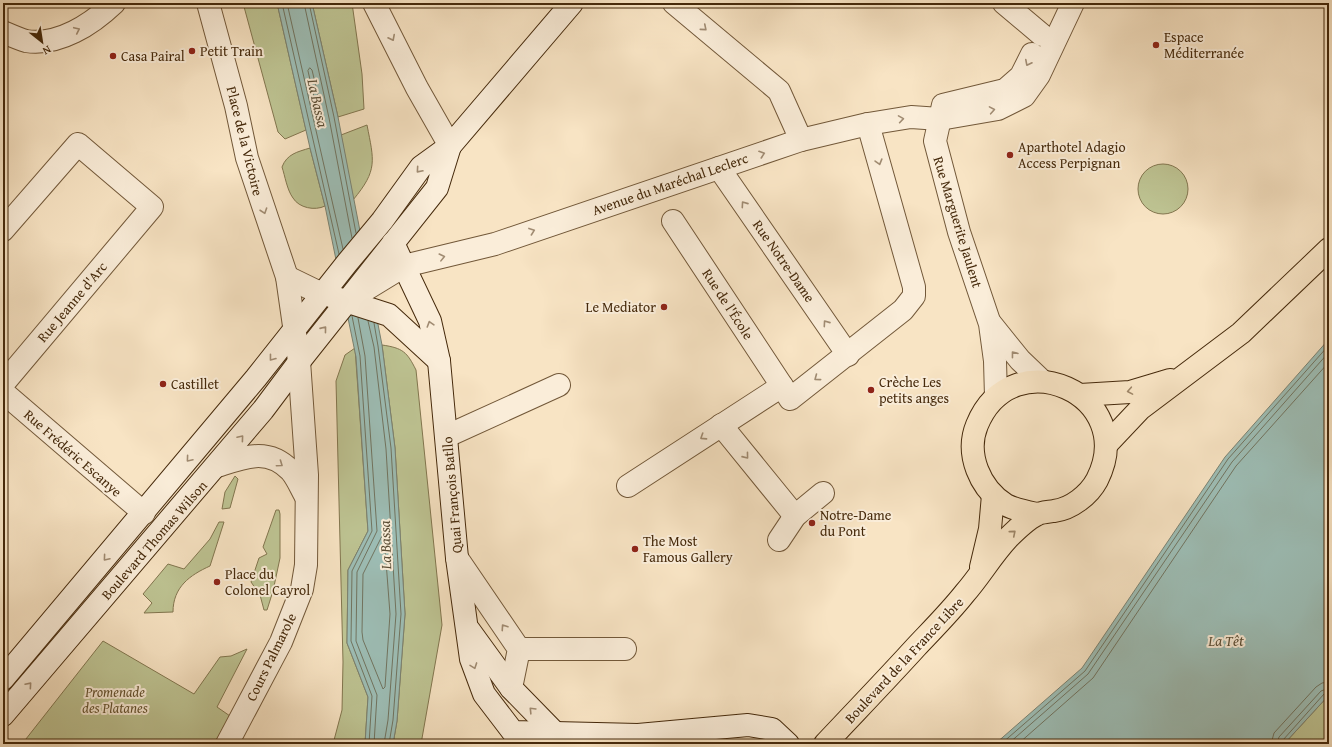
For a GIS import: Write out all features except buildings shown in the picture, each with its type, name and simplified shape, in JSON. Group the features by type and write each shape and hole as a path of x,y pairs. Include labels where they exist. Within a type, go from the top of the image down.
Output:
{"main road":[{"path":"1241,333 1329,232"},
{"path":"1106,445 1140,409 1241,333 1329,249"},
{"path":"1080,395 1130,392 1181,377"},
{"path":"1042,380 1062,384 1080,395 1094,409 1103,426 1106,445 1103,467 1093,486 1078,501 1059,511 1037,514 1021,511 1006,505 993,495 982,481 975,464 973,445 976,427 981,416 996,397 1010,388 1026,382 1042,380"},
{"name":"Boulevard de la France Libre","path":"980,574 990,529 993,495"},
{"name":"Boulevard de la France Libre","path":"825,744 966,593 1008,538 1037,514"}],"street":[{"path":"10,36 53,40 80,29 114,3"},
{"name":"Place de la Victoire","path":"208,3 236,106 248,159 287,277 301,359"},
{"path":"374,3 417,88 450,146"},
{"path":"377,266 420,167 450,146 572,3"},
{"path":"674,3 779,91 801,140"},
{"path":"1004,3 1048,39"},
{"path":"1048,39 1057,3"},
{"path":"940,119 943,105 1005,90 1021,76 1073,3"},
{"name":"Avenue du Maréchal Leclerc","path":"377,266 495,244 801,140 868,124 911,117 940,119"},
{"name":"Rue Marguerite Jaulent","path":"940,119 935,141 959,232 990,324 995,362 996,397"},
{"path":"848,355 903,310 914,296 914,287 868,124"},
{"name":"Rue Jeanne d'Arc","path":"3,230 78,144 152,207 3,384"},
{"name":"Quai François Batllo","path":"450,146 437,188 393,242 377,266 430,321 439,361 457,558 471,659 484,694 511,738"},
{"name":"Rue Notre-Dame","path":"719,168 848,355"},
{"name":"Rue de l'École","path":"673,221 790,399 848,355"},
{"name":"Boulevard Thomas Wilson","path":"3,679 256,378 322,294 377,266"},
{"name":"Boulevard Thomas Wilson","path":"3,715 217,466 263,410 347,300 377,266"},
{"path":"287,277 322,294 347,300 389,315 439,361"},
{"name":"Rue Marguerite Jaulent","path":"990,324 1020,360 1042,380"},
{"name":"Cours Palmarole","path":"227,744 281,642 302,589 306,566 305,495 307,475 301,359"},
{"path":"446,436 559,385"},
{"path":"628,486 782,386"},
{"name":"Rue Frédéric Escanye","path":"3,392 144,513"},
{"path":"721,426 795,516"},
{"name":"Cours Palmarole","path":"217,466 246,456 269,456 291,471 305,495"},
{"path":"779,540 795,516 823,493"},
{"path":"457,558 519,649 511,688"},
{"name":"Quai François Batllo","path":"467,627 511,688 554,732"},
{"path":"519,649 625,649"},
{"path":"511,738 554,732 639,740 748,725 772,729 788,744"}],"green space":[{"path":"243,3 277,3 306,130 285,139 278,132"},
{"path":"312,3 352,3 362,74 364,109 338,117"},
{"path":"367,125 372,165 367,181 353,200 341,135"},
{"path":"310,148 325,206 321,208 308,208 296,201 289,191 282,167 290,156"},
{"path":"1158,164 1168,164 1181,171 1188,184 1188,194 1181,207 1168,214 1158,214 1149,210 1142,203 1138,194 1138,184 1142,175 1149,168"},
{"path":"382,345 400,349 407,355 416,370 442,625 421,744 393,744 397,721 405,614 395,448"},
{"path":"355,348 368,531 348,570 347,643 368,697 365,744 333,744 342,710 343,662 336,381 345,355"},
{"path":"235,476 238,479 230,508 222,509 225,492"},
{"path":"276,510 279,510 280,514 280,558 273,591 267,610 264,610 260,595 251,582 259,558 267,554 263,547"},
{"path":"219,522 224,522 210,566 196,573 179,589 174,603 173,612 144,613 152,603 143,594 168,564 184,569 210,539"},
{"name":"Promenade des Platanes","path":"103,641 194,694 220,657 231,656 247,649 217,707 230,716 214,744 22,744"},
{"path":"1329,695 1329,744 1284,744"}],"water":[{"name":"La Bassa","path":"277,3 312,3 338,117 382,345 395,448 405,614 397,721 393,744 365,744 368,697 347,643 348,570 368,531 356,357 325,206 310,148"},
{"name":"La Têt","path":"1329,339 1329,695 1284,744 995,744 1082,668 1225,457"}],"place":[{"name":"Espace Méditerranée","path":"1156,45"},
{"name":"Petit Train","path":"192,51"},
{"name":"Casa Pairal","path":"113,56"},
{"name":"Aparthotel Adagio Access Perpignan","path":"1010,155"},
{"name":"Le Mediator","path":"664,307"},
{"name":"Castillet","path":"163,384"},
{"name":"Crèche Les petits anges","path":"871,390"},
{"name":"Notre-Dame du Pont","path":"812,523"},
{"name":"The Most Famous Gallery","path":"635,549"},
{"name":"Place du Colonel Cayrol","path":"217,582"}]}
